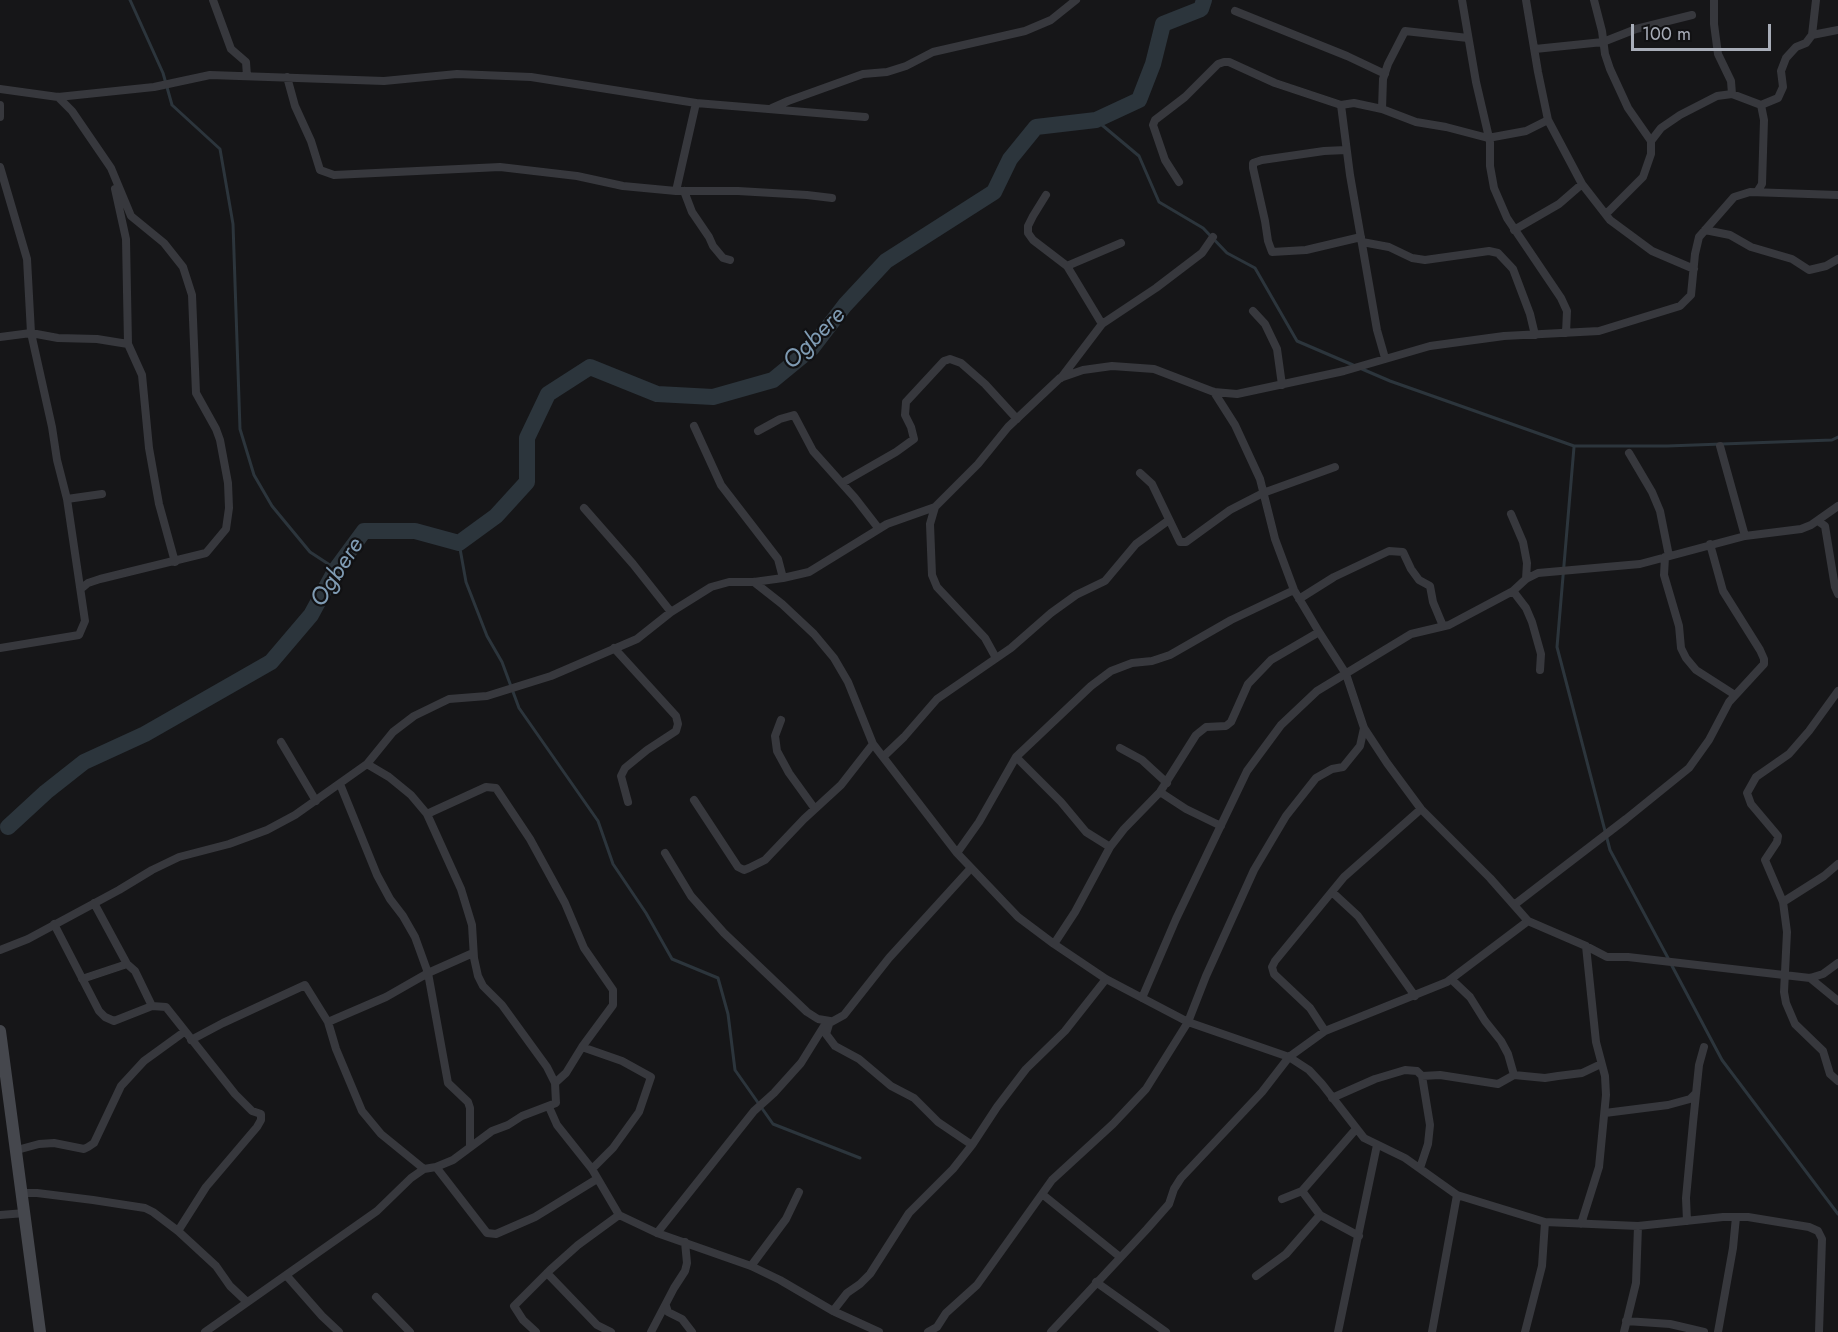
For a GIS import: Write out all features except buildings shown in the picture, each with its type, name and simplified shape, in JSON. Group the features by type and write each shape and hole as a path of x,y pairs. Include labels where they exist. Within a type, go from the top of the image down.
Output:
{"main road":[{"path":"0,1035 40,1332"}],"street":[{"path":"213,0 231,49 246,62 247,76"},
{"path":"770,109 863,74 887,72 906,66 933,52 1025,31 1052,20 1076,0"},
{"path":"1462,0 1490,142 1490,166 1494,188 1514,230 1561,298 1567,311 1566,333"},
{"path":"1526,0 1548,120 1582,184 1610,220 1652,251 1694,269"},
{"path":"1594,0 1610,69 1628,108 1651,141 1651,154 1642,177 1606,214"},
{"path":"1714,0 1718,54 1731,81 1732,94"},
{"path":"1651,141 1661,129 1680,115 1717,96 1732,94 1761,105 1778,98 1783,87 1781,71 1786,58 1796,47 1806,43 1812,35 1816,0"},
{"path":"1235,11 1347,56 1385,74"},
{"path":"1535,49 1603,42 1636,29 1692,15"},
{"path":"1812,35 1838,30"},
{"path":"1382,109 1385,74 1405,31 1468,38"},
{"path":"1179,182 1165,160 1154,125 1155,120 1185,97 1218,64 1229,62 1259,77 1341,105 1354,103 1382,109 1416,122 1488,138 1526,131 1548,120"},
{"path":"0,89 58,97 154,87 210,75 384,81 457,74 531,77 696,103 865,117"},
{"path":"286,77 320,171 333,175 500,167 578,177 623,186 832,198"},
{"path":"58,97 72,111 111,168 131,216 164,243 183,267 192,295 196,393 216,429 228,483 229,508 226,529 206,553 100,579 82,588"},
{"path":"696,103 680,191 713,246 723,258 730,260"},
{"path":"0,105 0,117"},
{"path":"1341,105 1346,150 1377,330 1386,358"},
{"path":"1757,192 1762,184 1764,120 1761,105"},
{"path":"1346,150 1324,151 1253,163 1272,252 1306,250 1361,239 1389,246 1412,258 1425,260 1489,251 1498,253 1513,269 1530,314 1535,335"},
{"path":"0,167 27,259 31,333 67,500 82,588 85,621 79,635 0,648"},
{"path":"111,168 126,239 128,344 142,375 149,448 159,504 175,562"},
{"path":"1514,230 1559,204 1582,184"},
{"path":"1060,378 1083,370 1112,366 1154,369 1214,392 1237,394 1344,371 1430,346 1504,336 1599,331 1680,306 1691,296 1699,237 1734,197 1757,192 1838,195"},
{"path":"1046,195 1028,226 1028,232 1033,240 1059,257 1067,266 1102,324"},
{"path":"1705,230 1730,235 1751,247 1792,259 1809,270 1826,266 1838,259"},
{"path":"0,950 28,939 170,861 229,844 267,830 295,815 368,764 393,732 414,716 449,699 487,696 551,676 637,639 671,612 711,587 729,582 754,582 809,572 879,529 935,507 978,464 1017,419 1060,378 1102,324 1202,254 1213,237"},
{"path":"1067,266 1121,243"},
{"path":"1253,311 1265,324 1276,350 1282,386"},
{"path":"0,337 31,333 58,338 97,339 128,344"},
{"path":"842,483 914,439 905,416 906,402 944,362 950,359 961,363 985,384 1017,419"},
{"path":"1214,392 1235,425 1260,479 1275,539 1294,590 1346,674 1364,728 1421,809 1490,878 1528,921 1607,957 1628,957 1810,978 1823,974 1838,963"},
{"path":"758,431 780,418 794,415 813,451 879,529"},
{"path":"694,426 721,485 778,559 783,578"},
{"path":"1720,446 1746,536"},
{"path":"1629,453 1652,492 1660,511 1667,557 1664,575 1679,626 1681,648 1696,670 1736,695"},
{"path":"1140,473 1152,484 1180,542 1186,542 1230,510 1263,494 1335,466"},
{"path":"67,500 102,494"},
{"path":"1142,998 1176,919 1247,771 1281,725 1317,691 1411,634 1443,626 1513,591 1526,579 1538,573 1640,564 1746,536 1801,529 1838,506"},
{"path":"935,507 930,524 932,575 937,587 985,638 996,658"},
{"path":"584,508 671,612"},
{"path":"1510,514 1523,542 1527,563 1526,579"},
{"path":"883,757 937,699 1011,648 1051,613 1076,595 1105,581 1136,544 1169,520"},
{"path":"1818,520 1825,526 1838,594"},
{"path":"1514,905 1689,768 1709,740 1729,702 1764,664 1764,659 1723,591 1710,544"},
{"path":"1299,599 1334,577 1389,551 1403,552 1419,580 1430,585 1433,602 1443,626"},
{"path":"754,582 814,634 834,658 848,682 873,744 957,853 1018,917 1054,945 1106,980 1188,1022 1289,1057 1308,1070 1364,1138 1406,1158 1457,1195 1545,1222 1638,1226 1748,1217 1809,1227 1818,1231 1821,1234 1819,1332"},
{"path":"957,853 979,822 1016,757 1090,686 1111,671 1132,663 1152,661 1170,655 1231,620 1294,590"},
{"path":"1513,591 1526,608 1532,622 1541,654 1540,670"},
{"path":"1054,945 1075,912 1110,847 1167,783 1196,735 1206,727 1226,726 1231,722 1248,684 1271,660 1318,632"},
{"path":"614,648 676,716 678,724 676,731 625,768 621,776 628,802"},
{"path":"1838,692 1789,754 1756,777 1747,793 1751,804 1778,836 1778,843 1765,860 1783,902 1787,932 1784,992 1786,1003 1795,1024 1823,1051 1830,1074 1838,1081"},
{"path":"781,720 775,736 777,751 789,773 815,809"},
{"path":"930,1332 937,1327 946,1313 977,1285 1052,1180 1113,1124 1146,1089 1188,1022 1206,976 1254,870 1286,816 1316,778 1332,769 1343,767 1360,746 1364,728"},
{"path":"281,742 316,801"},
{"path":"694,800 738,867 744,870 765,860 841,785 873,744"},
{"path":"1120,748 1142,760 1167,783"},
{"path":"1016,757 1061,802 1086,832 1110,847"},
{"path":"205,1332 377,1211 411,1178 424,1169 453,1160 492,1131 556,1102 555,1083 547,1067 502,1005 483,986 478,976 473,953 472,925 461,889 427,814 404,789 368,764"},
{"path":"340,784 377,875 415,937 428,974 448,1083 468,1102 470,1108 470,1147"},
{"path":"427,814 486,787 496,788 531,839 565,903 584,948 613,990 614,1005 582,1047 566,1073 555,1083"},
{"path":"1160,792 1186,809 1221,826"},
{"path":"1325,1031 1310,1008 1279,980 1272,967 1283,949 1332,892 1365,858 1421,809"},
{"path":"665,853 691,896 724,933 807,1012 818,1019 830,1022"},
{"path":"1783,902 1824,876 1838,864"},
{"path":"657,1233 754,1112 801,1063 824,1026 844,1015 889,958 971,868"},
{"path":"1332,892 1358,916 1414,996"},
{"path":"94,903 127,964 135,971 152,1006"},
{"path":"1051,1332 1168,1204 1181,1178 1262,1092 1289,1057 1325,1031 1414,996 1451,978 1528,921"},
{"path":"54,924 99,1011 105,1017 114,1021 152,1006 166,1007 235,1094 252,1111 261,1114 261,1120 206,1187 178,1232"},
{"path":"1581,1224 1599,1167 1605,1113 1605,1076 1596,1042 1586,946"},
{"path":"328,1022 386,997 473,953"},
{"path":"82,979 127,964"},
{"path":"1451,978 1470,996 1485,1021 1501,1041 1508,1054 1514,1075"},
{"path":"1810,978 1819,988 1838,1001"},
{"path":"832,1311 847,1293 870,1274 909,1213 953,1168 1026,1070 1065,1031 1106,980"},
{"path":"191,1040 305,985 328,1022 336,1049 362,1111 381,1134 424,1169"},
{"path":"830,1022 826,1034 835,1046 859,1059 891,1086 914,1098 938,1122 972,1145"},
{"path":"16,1150 54,1143 84,1149 94,1143 121,1086 144,1061 184,1032"},
{"path":"582,1047 622,1060 651,1077 639,1112 613,1148 592,1169"},
{"path":"1687,1221 1686,1198 1696,1093 1699,1065 1704,1047"},
{"path":"1422,1076 1449,1076 1498,1084 1514,1075 1545,1078 1582,1072 1601,1064"},
{"path":"1332,1098 1375,1079 1405,1070 1417,1071 1422,1076 1430,1135 1420,1168"},
{"path":"1605,1113 1668,1105 1690,1099 1696,1093"},
{"path":"549,1107 557,1125 592,1169 619,1215 657,1233 751,1266 780,1280 832,1311 879,1332"},
{"path":"1282,1199 1302,1191 1356,1129"},
{"path":"1338,1332 1377,1145"},
{"path":"436,1167 487,1233 496,1234 535,1218 597,1179"},
{"path":"1302,1191 1320,1215 1359,1236"},
{"path":"751,1266 786,1220 799,1192"},
{"path":"22,1193 82,1198 145,1208 178,1232 216,1266 230,1286 248,1302"},
{"path":"1042,1194 1120,1257"},
{"path":"1432,1332 1457,1195"},
{"path":"0,1215 25,1213"},
{"path":"536,1332 523,1320 514,1306 578,1245 619,1215"},
{"path":"1256,1276 1286,1254 1320,1215"},
{"path":"1718,1332 1733,1248 1736,1217"},
{"path":"1525,1332 1542,1266 1545,1222"},
{"path":"1624,1332 1636,1283 1638,1226"},
{"path":"651,1332 685,1272 687,1263 685,1242"},
{"path":"547,1273 597,1325 611,1332"},
{"path":"286,1275 333,1330"},
{"path":"1096,1282 1166,1332"},
{"path":"376,1298 410,1332"},
{"path":"666,1306 668,1312 682,1320 692,1332"},
{"path":"1626,1321 1670,1323 1704,1332"}],"waterway":[{"path":"130,0 163,73 172,105 220,149 233,224 240,429 254,475 272,506 310,552 336,569"},
{"name":"Ogbere","path":"8,827 46,792 84,762 145,734 271,662 311,615 336,569 364,531 415,531 459,543 496,516 527,482 527,438 548,394 590,367 657,394 713,397 773,380 812,348 845,305 886,261 994,192 1010,159 1036,127 1096,120 1139,100 1153,64 1163,24 1201,9 1204,0"},
{"path":"1096,120 1139,156 1159,202 1203,228 1227,253 1255,268 1297,341 1353,365"},
{"path":"1362,369 1574,446 1667,446 1832,440 1838,437"},
{"path":"1574,447 1557,647 1610,850 1668,958"},
{"path":"459,543 466,582 487,636 502,662 519,708 598,821 613,864 646,913 672,959 718,978 728,1014 735,1070 773,1124 860,1158"},
{"path":"1671,964 1722,1060 1838,1214"}]}
